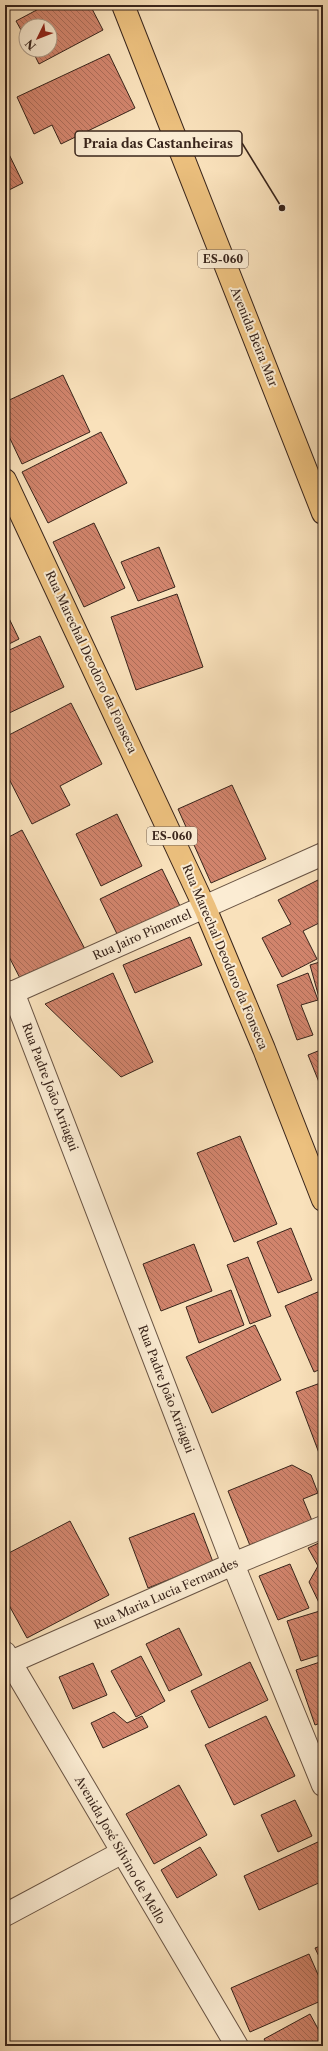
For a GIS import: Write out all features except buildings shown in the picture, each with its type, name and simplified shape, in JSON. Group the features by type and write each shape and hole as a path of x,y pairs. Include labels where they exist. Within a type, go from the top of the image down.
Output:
{"main road":[{"name":"Avenida Beira Mar","path":"122,5 323,513"},
{"name":"Rua Marechal Deodoro da Fonseca","path":"5,480 205,908 264,1049 323,1200"}],"street":[{"name":"Rua Jairo Pimentel","path":"9,994 205,908 323,854"},
{"name":"Rua Padre João Arriagui","path":"9,994 233,1564 323,1785"},
{"name":"Rua Maria Lucia Fernandes","path":"8,1657 323,1527"},
{"name":"Avenida José Silvino de Mello","path":"8,1657 121,1853 237,2046"},
{"path":"5,1915 121,1853"}],"place":[{"name":"Praia das Castanheiras","path":"282,208"}]}
